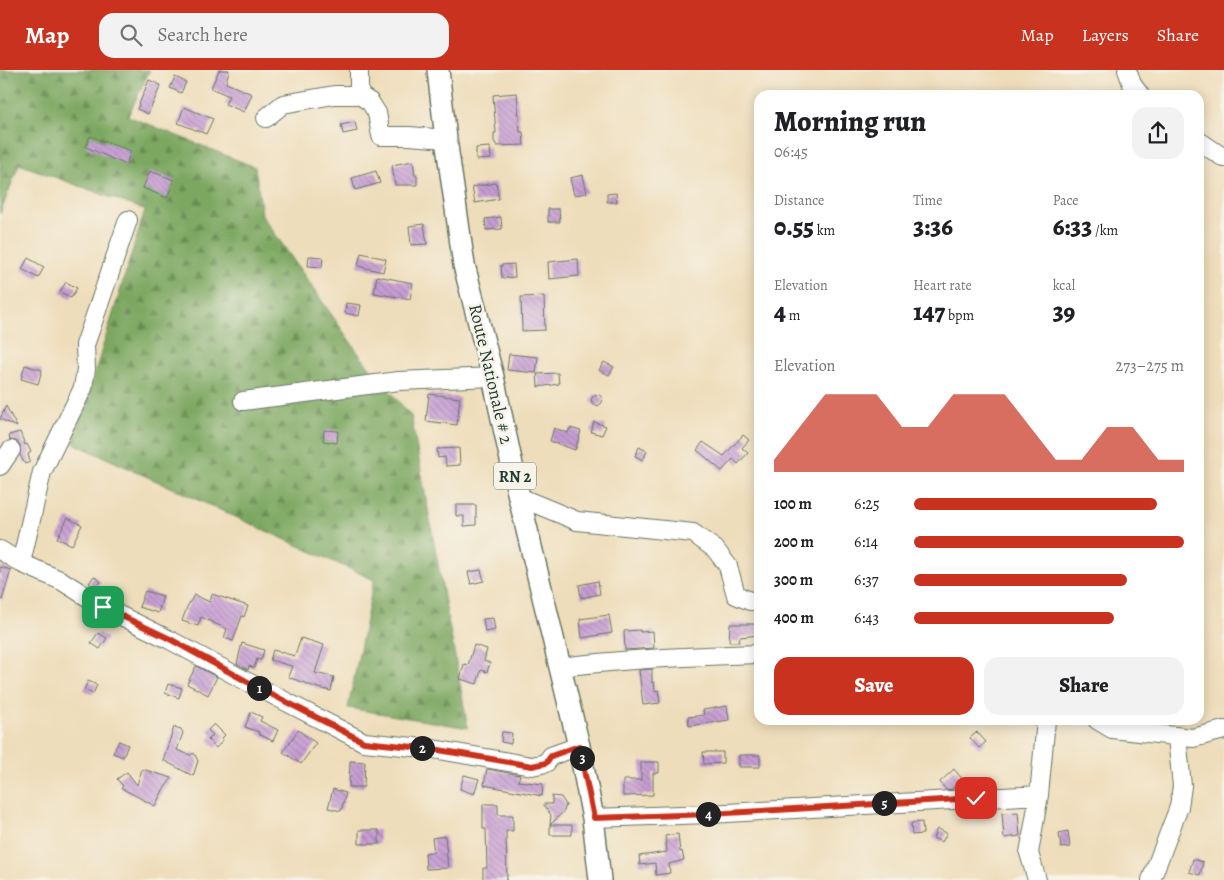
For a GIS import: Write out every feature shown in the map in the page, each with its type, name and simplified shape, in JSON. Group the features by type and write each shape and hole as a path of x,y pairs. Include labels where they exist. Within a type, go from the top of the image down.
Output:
{"main road":[{"name":"Route Nationale # 2","path":"438,70 464,265 493,377 519,497 579,746 594,818 600,880"}],"street":[{"path":"359,70 359,95"},
{"path":"1127,70 1136,90"},
{"path":"266,118 283,104 334,95 359,95 370,102 377,113 381,136 446,139"},
{"path":"1204,145 1224,158"},
{"path":"21,563 42,472 83,388 86,369 85,346 128,220"},
{"path":"243,401 399,381 493,377"},
{"path":"0,466 11,450"},
{"path":"519,497 577,521 693,533 715,549 728,566 736,595 754,600"},
{"path":"0,550 21,563 62,581 103,607 168,638 364,742 433,749 532,766 546,763 551,756 579,746"},
{"path":"560,667 606,661 754,654"},
{"path":"1037,880 1030,854 1039,795 1046,725"},
{"path":"1105,725 1112,729 1194,738 1224,730"},
{"path":"1152,880 1179,808 1182,786 1177,737"},
{"path":"594,818 710,814 1039,795"}],"green space":[{"path":"0,70 150,70 128,116 255,167 262,215 361,357 411,416 468,728 348,708 374,580 73,443 145,210 19,164 0,214"}],"building":[{"path":"219,70 229,70 226,83 252,94 244,112 225,104 229,96 211,88"},
{"path":"175,77 186,82 181,93 170,88"},
{"path":"149,80 161,85 148,114 137,109"},
{"path":"517,93 520,132 523,132 524,145 497,146 494,141 494,133 496,133 493,95"},
{"path":"184,107 213,119 206,134 178,123"},
{"path":"355,122 357,131 343,134 341,125"},
{"path":"90,136 131,151 126,165 86,147"},
{"path":"490,147 491,159 476,160 476,148"},
{"path":"413,161 415,175 417,175 417,185 395,185 392,165"},
{"path":"150,171 174,180 167,198 143,188"},
{"path":"376,171 380,183 355,190 352,178"},
{"path":"583,175 587,193 574,195 570,178"},
{"path":"496,183 499,199 475,203 472,187"},
{"path":"616,193 617,202 607,202 607,194"},
{"path":"548,209 559,209 560,222 548,222"},
{"path":"501,217 502,229 486,230 485,219"},
{"path":"424,224 427,244 411,245 409,226"},
{"path":"361,253 386,259 383,272 358,266"},
{"path":"309,256 323,257 322,267 308,266"},
{"path":"28,258 44,267 38,278 22,269"},
{"path":"578,259 579,276 549,279 548,262"},
{"path":"514,264 515,277 502,278 501,265"},
{"path":"377,276 413,283 410,299 374,293"},
{"path":"66,282 77,288 71,298 60,292"},
{"path":"544,296 545,330 522,331 521,297"},
{"path":"346,303 361,305 359,316 345,313"},
{"path":"509,354 538,357 536,373 507,370"},
{"path":"604,362 614,367 609,375 599,370"},
{"path":"25,365 42,370 38,384 21,379"},
{"path":"558,373 559,384 538,387 537,374"},
{"path":"429,394 460,398 457,425 426,421"},
{"path":"595,395 599,395 602,400 601,404 595,405 592,402 592,398"},
{"path":"6,406 17,427 0,419"},
{"path":"594,422 606,426 602,435 591,432"},
{"path":"554,428 568,433 570,428 581,431 575,450 550,441"},
{"path":"324,430 338,431 337,443 323,441"},
{"path":"20,432 25,445 27,444 31,452 28,454 30,462 25,464 20,455 20,445 17,441 10,440 9,435"},
{"path":"743,435 749,440 742,448 748,453 738,464 733,459 722,471 697,450 703,442 724,456"},
{"path":"639,447 647,451 643,460 635,456"},
{"path":"459,448 460,465 446,466 445,457 438,458 437,449"},
{"path":"456,505 476,505 476,525 464,526 464,516 456,516"},
{"path":"68,518 82,525 72,545 57,538"},
{"path":"0,567 11,570 2,600 0,600"},
{"path":"481,570 484,581 471,584 468,572"},
{"path":"94,576 101,582 95,588 89,583"},
{"path":"598,581 600,594 581,598 579,585"},
{"path":"145,591 163,596 158,613 139,607"},
{"path":"212,594 248,606 244,617 242,616 233,641 224,638 227,629 201,617 198,626 182,621 194,595 210,602"},
{"path":"609,615 612,633 582,638 580,619"},
{"path":"493,618 495,630 485,632 483,619"},
{"path":"730,624 754,624 754,636 740,637 739,642 729,642"},
{"path":"640,630 640,632 653,631 654,648 625,650 624,631"},
{"path":"98,633 107,638 100,649 91,643"},
{"path":"301,638 324,645 315,673 334,677 331,691 288,677 292,666 270,660 273,650 295,656"},
{"path":"242,643 264,650 261,660 257,659 254,668 249,666 248,670 237,664"},
{"path":"474,645 487,649 484,661 490,663 487,672 481,670 477,684 460,679 464,664 468,665"},
{"path":"196,666 217,677 208,695 187,684"},
{"path":"652,669 652,683 654,682 655,691 658,690 660,703 643,705 639,670"},
{"path":"88,681 97,685 93,694 84,690"},
{"path":"168,684 182,688 179,698 165,693"},
{"path":"727,706 729,720 689,726 688,717 704,715 703,710"},
{"path":"251,712 262,717 260,721 278,730 273,741 258,734 259,732 245,727"},
{"path":"214,724 225,735 216,748 208,740 213,735 208,730"},
{"path":"174,727 181,729 183,733 177,750 190,755 194,753 198,761 193,776 163,760"},
{"path":"298,730 316,743 301,764 283,752"},
{"path":"502,732 512,733 511,744 501,742"},
{"path":"977,732 986,742 979,748 970,738"},
{"path":"119,741 128,745 123,757 113,753"},
{"path":"703,752 723,752 723,763 704,764"},
{"path":"739,755 760,755 760,767 739,767"},
{"path":"350,761 365,762 364,787 349,787"},
{"path":"641,762 659,762 659,773 653,773 653,795 623,796 623,780 641,780"},
{"path":"142,769 172,778 155,806 121,788 123,786 117,779 127,772 137,785"},
{"path":"487,769 520,775 518,781 543,784 542,796 484,785"},
{"path":"954,769 963,780 952,789 946,790 940,782"},
{"path":"464,775 479,779 474,794 460,789"},
{"path":"333,789 346,793 341,811 328,808"},
{"path":"552,796 561,797 566,805 564,811 550,825 551,815 543,804 552,804"},
{"path":"483,804 498,804 498,815 513,815 513,831 506,831 507,880 483,880 483,868 487,868 486,829 483,829"},
{"path":"1018,812 1020,836 1004,838 1002,813"},
{"path":"922,822 923,834 912,835 911,823"},
{"path":"550,825 572,825 572,835 550,835"},
{"path":"937,829 947,833 942,842 933,838"},
{"path":"359,830 379,830 379,844 359,844"},
{"path":"1068,831 1070,847 1061,848 1059,833"},
{"path":"678,834 680,852 682,851 684,860 669,864 670,873 656,875 655,863 640,865 639,856 667,852 665,836"},
{"path":"445,836 448,868 426,869 425,853 434,852 432,838"},
{"path":"1193,859 1203,862 1200,875 1189,872"}],"route":[{"path":"103,607 168,638 364,742 433,749 532,766 546,763 551,756 579,746 594,818 710,814 976,798"}]}
